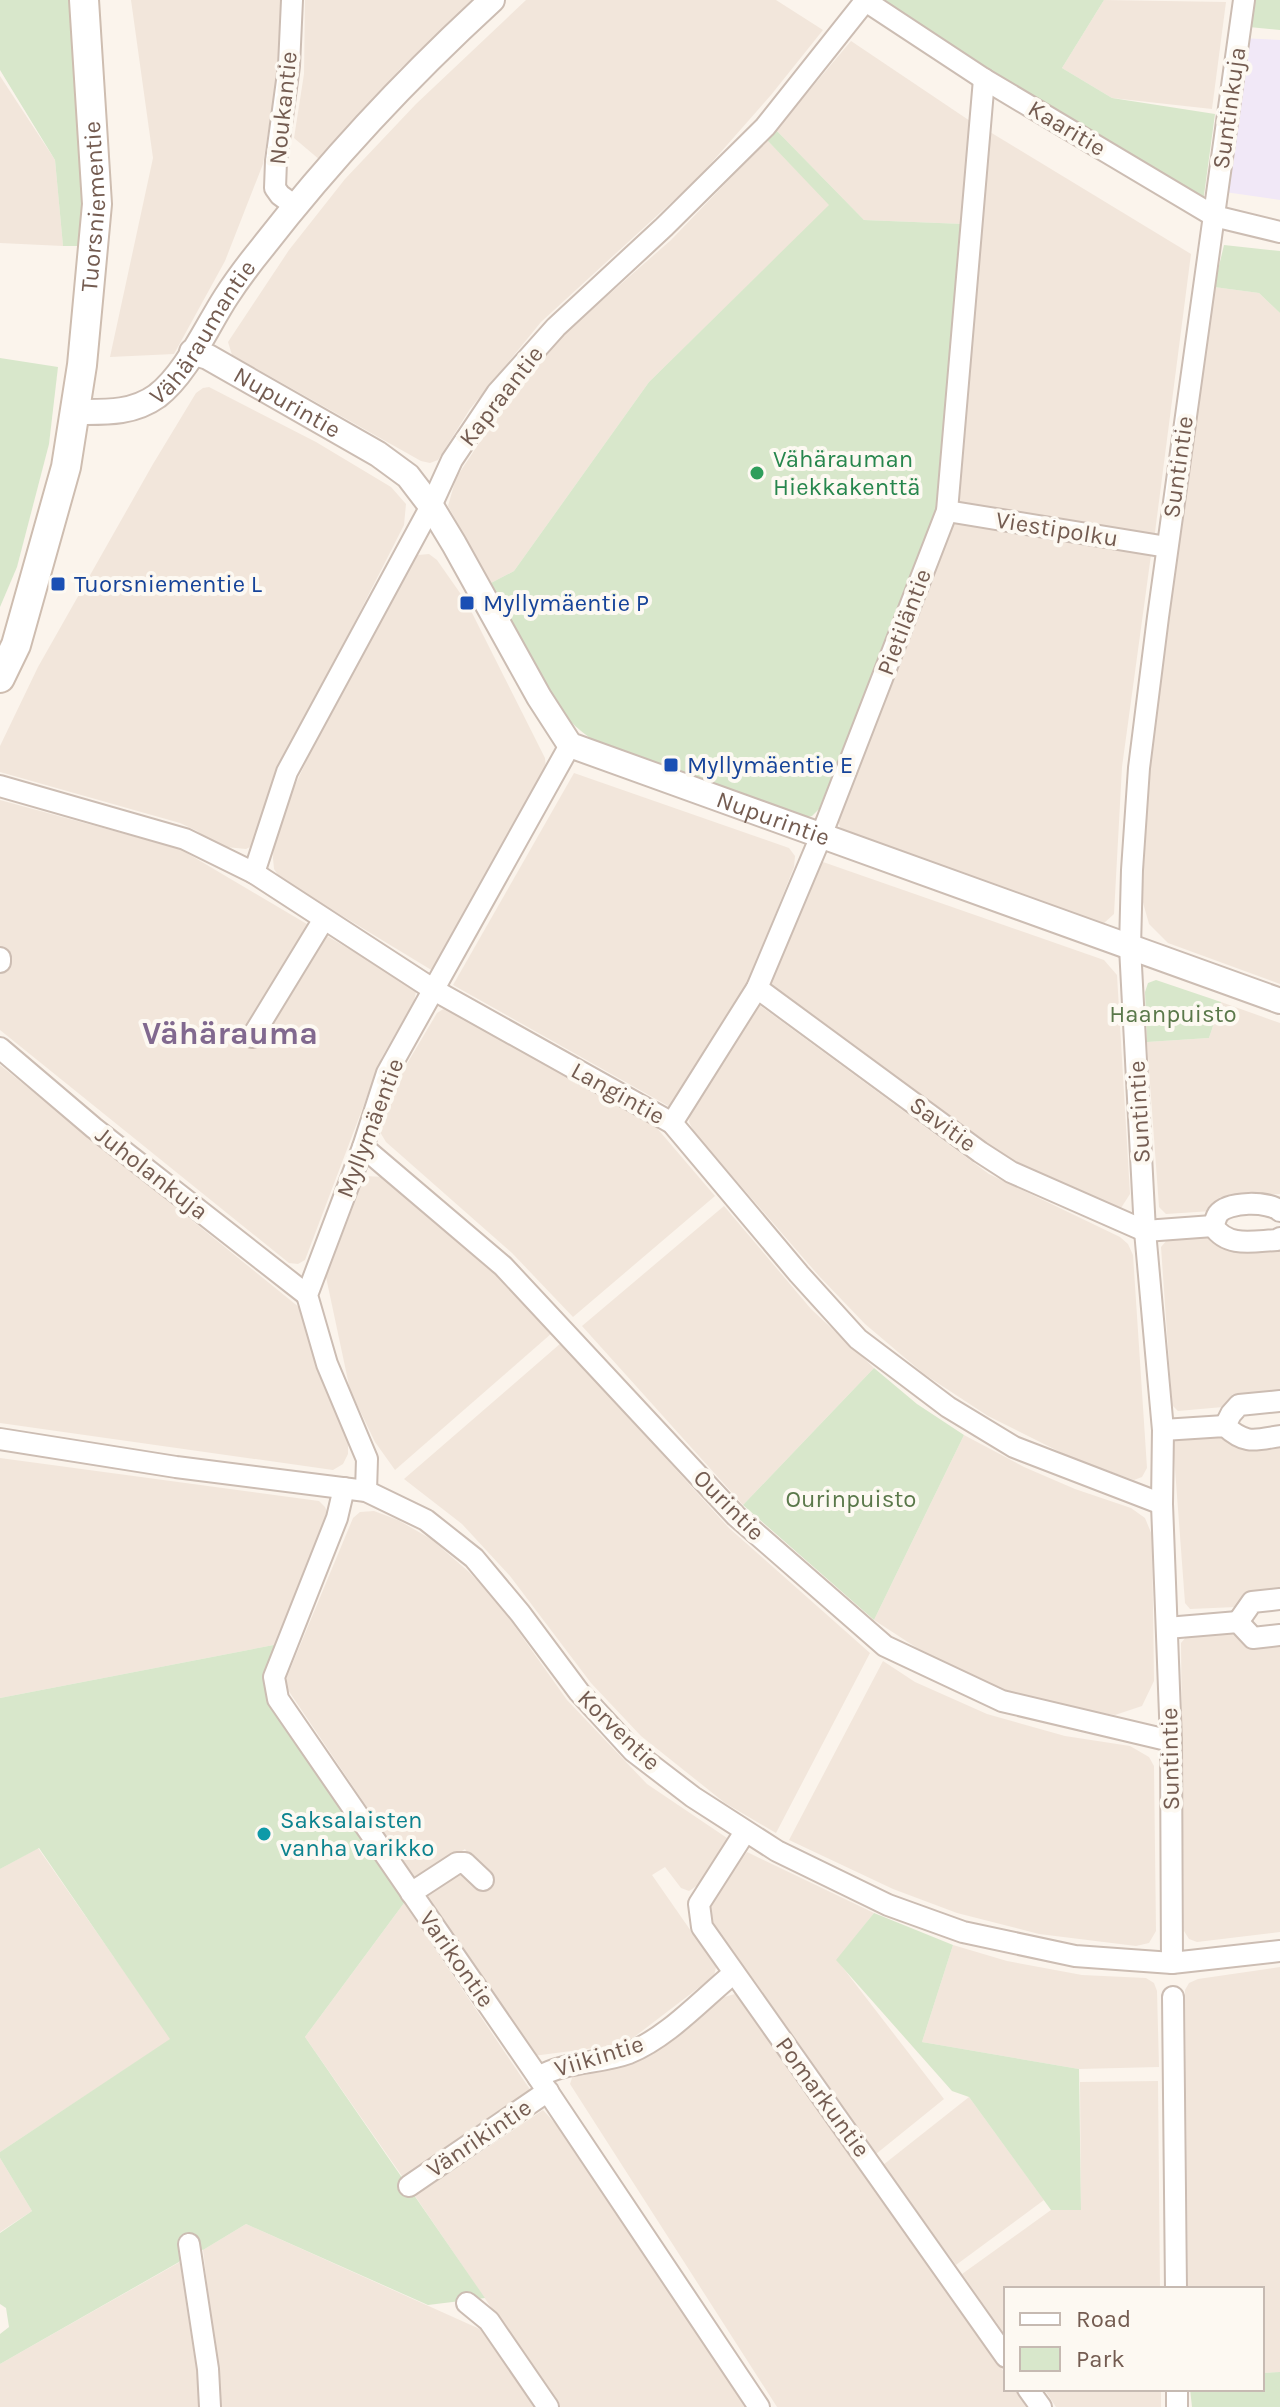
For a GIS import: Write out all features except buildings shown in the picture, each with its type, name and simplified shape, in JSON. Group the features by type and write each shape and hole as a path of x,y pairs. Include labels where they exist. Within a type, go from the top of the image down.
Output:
{"main road":[{"name":"Tuorsniementie","path":"75,412 97,204 84,0"},
{"path":"0,678 16,645 54,511 66,467 75,412"}],"street":[{"name":"Noukantie","path":"292,0 289,66 275,188 295,206"},
{"name":"Vähäraumantie","path":"75,412 129,410 155,398 171,383 227,295 295,206 401,86 492,0"},
{"name":"Kaaritie","path":"865,0 984,79 1214,216 1280,232"},
{"name":"Kapraantie","path":"254,873 287,772 431,506 452,460 497,393 556,327 664,227 765,127 865,0"},
{"name":"Suntinkuja","path":"1214,216 1244,0"},
{"name":"Pietiläntie","path":"672,1123 757,988 821,836 947,511 984,79"},
{"name":"Suntintie","path":"1172,1963 1171,1741 1162,1504 1163,1430 1145,1231 1130,947 1139,768 1214,216"},
{"name":"Nupurintie","path":"192,352 208,357 378,454 408,476 431,506 539,697 570,745 1280,1001"},
{"name":"Viestipolku","path":"947,511 1167,547"},
{"name":"Myllymäentie","path":"307,1295 363,1147 387,1073 570,745"},
{"name":"Langintie","path":"0,786 185,839 254,873 434,990 672,1123 858,1339 948,1407 1014,1447 1162,1504"},
{"path":"252,1037 324,919"},
{"name":"Savitie","path":"757,988 1011,1172 1145,1231"},
{"name":"Juholankuja","path":"0,1048 94,1128 307,1295"},
{"name":"Ourintie","path":"363,1147 503,1266 736,1516 885,1646 1002,1701 1171,1741"},
{"path":"1213,1226 1219,1213 1227,1208 1264,1203 1274,1205 1280,1211"},
{"path":"1145,1231 1213,1226"},
{"path":"1213,1226 1219,1235 1231,1242 1280,1238"},
{"path":"307,1295 327,1364 367,1459 366,1491"},
{"path":"1225,1426 1239,1405 1280,1401"},
{"path":"1163,1430 1225,1426 1237,1437 1251,1441 1280,1436"},
{"name":"Korventie","path":"0,1439 176,1467 366,1491 426,1520 474,1558 579,1692 633,1751 745,1832 888,1905 963,1932 1075,1956 1172,1963 1280,1951"},
{"name":"Varikontie","path":"344,1488 337,1518 274,1677 278,1699 543,2084 759,2407"},
{"path":"1238,1622 1252,1602 1280,1599"},
{"path":"1167,1628 1238,1622"},
{"path":"1238,1622 1253,1638 1280,1635"},
{"name":"Pomarkuntie","path":"745,1832 699,1904 702,1927 1004,2354"},
{"path":"411,1893 457,1863 465,1863 483,1880"},
{"name":"Viikintie","path":"543,2084 551,2070 627,2053 654,2040 734,1973"},
{"path":"1173,1997 1176,2287"},
{"name":"Vänrikintie","path":"409,2186 543,2084"},
{"path":"189,2244 208,2369 210,2407"},
{"path":"467,2303 489,2321 548,2407"}],"shaded area":[{"path":"131,0 281,0 282,43 263,164 225,261 174,354 110,357 153,158"},
{"path":"305,0 474,0 400,69 320,160 294,138 304,74"},
{"path":"526,0 776,0 823,30 698,178 541,322 470,409 438,460 430,463 421,461 232,355 228,342 289,250 345,179 416,104"},
{"path":"1104,0 1226,2 1212,109 1112,98 1062,68"},
{"path":"1239,38 1280,40 1280,200 1218,191"},
{"path":"851,41 976,125 964,224 864,220 776,130"},
{"path":"0,76 55,160 63,246 0,243"},
{"path":"990,132 1191,254 1154,540 959,507"},
{"path":"767,140 830,205 649,382 514,571 491,583 448,506 456,478 503,407 565,333 671,240"},
{"path":"1214,287 1259,293 1280,313 1280,984 1168,943 1149,924 1142,899 1151,748"},
{"path":"209,387 316,442 391,487 406,504 404,525 280,769 254,845 246,849 216,846 197,831 180,823 0,772 0,746 38,667 196,393"},
{"path":"956,520 1151,555 1122,767 1114,914 1103,924 841,830 837,818"},
{"path":"429,554 437,560 467,603 545,758 546,770 433,971 280,878 274,869 273,858 274,839 285,807 318,736 410,563 418,555"},
{"path":"574,773 789,848 795,856 794,867 751,976 670,1107 453,985"},
{"path":"0,800 180,849 410,985 416,992 382,1057 305,1260 298,1264 289,1263 0,1030"},
{"path":"823,862 1104,960 1117,975 1130,1194 1121,1208 998,1154 766,982 816,867"},
{"path":"1221,1002 1280,1023 1280,1194 1220,1197 1212,1211 1166,1214 1159,1207 1147,1042 1209,1038"},
{"path":"758,1004 989,1174 1120,1237 1128,1244 1133,1255 1147,1468 1142,1477 1134,1480 1072,1458 988,1416 924,1374 865,1324 819,1276 694,1132 689,1122 690,1113"},
{"path":"445,1008 454,1009 656,1127 715,1196 573,1317 512,1253 386,1142 380,1132 380,1121 392,1089 437,1013"},
{"path":"0,1065 300,1308 307,1320 321,1378 348,1442 348,1454 343,1464 333,1470 0,1423"},
{"path":"365,1176 384,1177 467,1246 552,1333 395,1470 375,1442 350,1390 326,1277"},
{"path":"724,1206 811,1309 874,1368 743,1505 582,1326"},
{"path":"1212,1237 1223,1249 1280,1246 1280,1391 1233,1394 1223,1407 1178,1411 1172,1405 1161,1247 1167,1240"},
{"path":"561,1343 729,1528 870,1653 776,1833 725,1803 641,1736 591,1683 510,1576 462,1524 404,1479"},
{"path":"1225,1434 1236,1447 1280,1444 1280,1590 1246,1593 1236,1607 1190,1609 1185,1603 1173,1442 1175,1438"},
{"path":"964,1435 1024,1467 1131,1508 1145,1518 1152,1535 1154,1681 1142,1706 1115,1715 1054,1705 975,1681 937,1661 874,1620"},
{"path":"0,1458 319,1501 329,1516 279,1644 0,1698"},
{"path":"374,1511 398,1520 431,1539 469,1572 499,1604 567,1700 647,1784 730,1840 698,1885 689,1891 681,1888 665,1867 652,1875 716,1967 714,1976 625,2044 533,2056 427,1894 462,1872 481,1887 493,1879 473,1863 465,1849 416,1880 284,1684 353,1518 360,1512"},
{"path":"1234,1633 1246,1646 1280,1644 1280,1932 1197,1942 1189,1939 1184,1931 1181,1643 1186,1637"},
{"path":"883,1661 915,1682 987,1714 1065,1736 1130,1746 1149,1757 1154,1766 1156,1931 1149,1943 1136,1946 1039,1934 957,1913 893,1889 789,1840"},
{"path":"38,1848 171,2039 0,2152 0,1869"},
{"path":"747,1852 874,1913 837,1960 944,2099 876,2154 712,1924 710,1903"},
{"path":"404,1903 531,2091 404,2179 305,2037"},
{"path":"953,1945 1007,1961 1082,1975 1146,1978 1154,1983 1157,1991 1159,2067 1079,2069 922,2042"},
{"path":"1280,1967 1280,2372 1264,2373 1264,2287 1188,2287 1185,1990 1189,1983"},
{"path":"735,1994 740,1998 1004,2372 1004,2391 1017,2391 1029,2407 777,2407 570,2084 573,2075 581,2071 637,2061 717,1999"},
{"path":"1158,2081 1160,2287 1004,2287 1004,2333 962,2274 1051,2210 1081,2210 1080,2082"},
{"path":"969,2097 1044,2200 956,2265 883,2165"},
{"path":"543,2110 579,2150 745,2407 559,2407 415,2196"},
{"path":"0,2158 32,2211 0,2232"},
{"path":"246,2224 482,2330 535,2407 218,2407 219,2387 203,2250"},
{"path":"180,2262 199,2387 198,2407 0,2407 0,2364"},
{"path":"1045,2391 1161,2391 1161,2407 1056,2407"}],"green space":[{"path":"0,0 77,0 94,246 63,246 55,160 0,70"},
{"path":"879,0 1104,0 1062,68 1112,98 1215,114 1202,210"},
{"path":"1253,0 1280,0 1280,30 1249,27"},
{"path":"776,130 864,220 964,224 937,511 819,809 812,816 804,818 611,750 582,732 558,708 491,583 514,571 649,382 829,205 767,140"},
{"path":"1224,245 1280,251 1280,313 1259,293 1214,287"},
{"path":"0,358 58,367 49,444 17,567 0,607"},
{"name":"Haanpuisto","path":"1156,980 1221,1002 1209,1038 1147,1042 1145,992 1148,983"},
{"name":"Ourinpuisto","path":"874,1368 917,1404 964,1435 874,1620 743,1505"},
{"path":"279,1644 268,1689 411,1899 404,1903 305,2037 485,2298 428,2305 246,2224 203,2250 189,2244 179,2262 0,2364 0,2334 9,2327 6,2308 0,2304 0,2233 32,2211 0,2158 0,2152 170,2039 39,1848 0,1869 0,1698"},
{"path":"874,1913 953,1945 922,2042 1079,2069 1081,2210 1051,2210 969,2097 952,2091 836,1960"},
{"path":"1280,2372 1280,2407 1192,2407 1190,2391 1264,2391 1264,2373"}],"place":[{"name":"Vähärauman Hiekkakenttä","path":"757,473"},
{"name":"Tuorsniementie L","path":"58,584"},
{"name":"Myllymäentie P","path":"467,603"},
{"name":"Myllymäentie E","path":"671,765"},
{"name":"Saksalaisten vanha varikko","path":"264,1834"}],"district":[{"name":"Vähärauma","path":"230,1033"}]}
